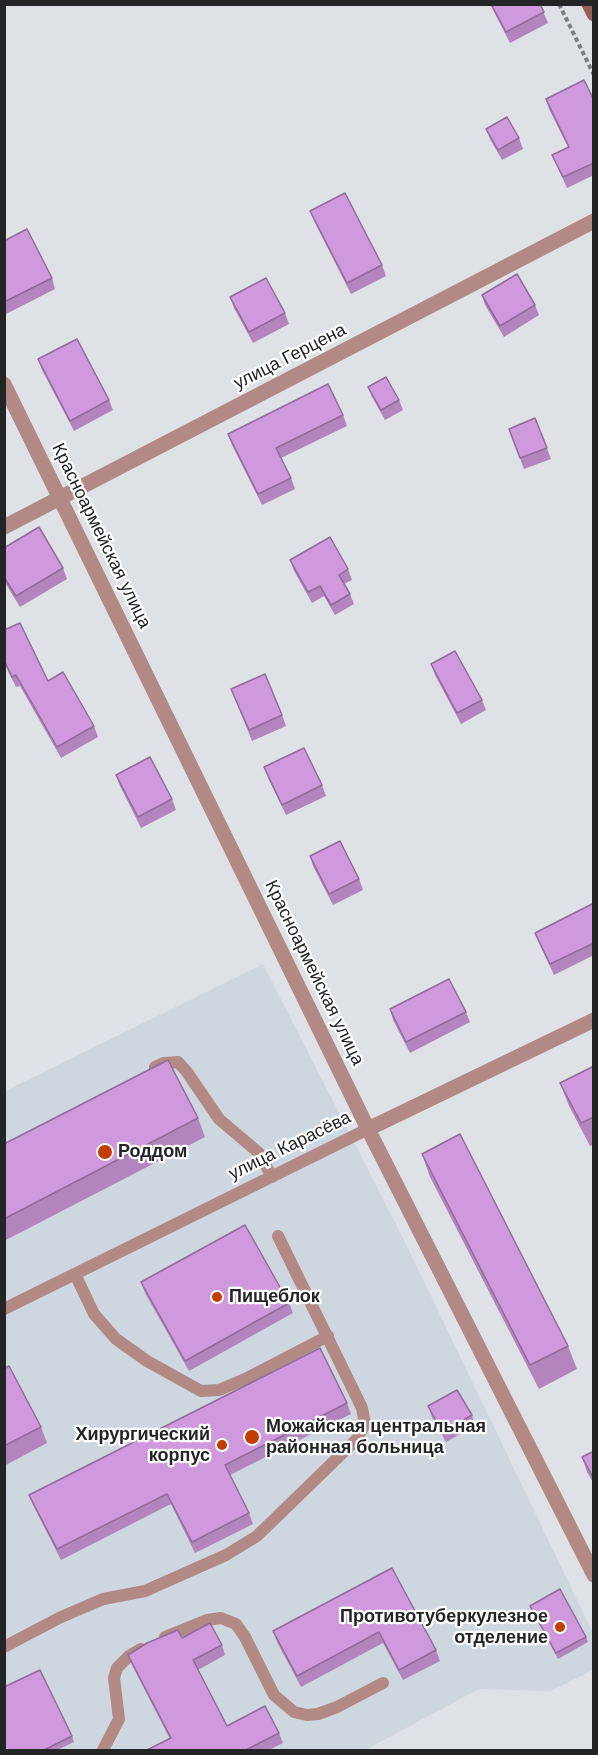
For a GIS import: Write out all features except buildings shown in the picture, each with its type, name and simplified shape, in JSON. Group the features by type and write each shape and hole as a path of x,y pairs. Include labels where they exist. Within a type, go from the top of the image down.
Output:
{"main road":[{"path":"589,4 594,14"}],"street":[{"name":"улица Герцена","path":"4,527 594,221"},
{"name":"Красноармейская улица","path":"4,384 62,498 368,1129 594,1575"},
{"name":"улица Карасёва","path":"368,1129 594,1020"}],"lane":[{"path":"143,1074 164,1062 178,1062 219,1119 259,1153 272,1177"},
{"name":"улица Карасёва","path":"4,1309 368,1129"},
{"path":"4,1647 59,1618 103,1599 145,1591 226,1555 257,1536 357,1439 365,1424 362,1408 278,1236"},
{"path":"75,1274 94,1314 116,1339 147,1361 201,1391 219,1390 245,1379 328,1336"},
{"path":"104,1750 119,1719 114,1678 117,1668 129,1656 147,1646 207,1620 221,1618 236,1624 245,1637 274,1695 294,1712 308,1715 318,1714 337,1707 383,1683"}],"path":[{"path":"559,4 594,75"}],"shaded area":[{"name":"Можайская центральная районная больница","path":"263,964 404,1240 593,1633 593,1670 551,1691 479,1689 365,1750 5,1750 5,1091"}],"place":[{"name":"Роддом","path":"105,1152"},
{"name":"Пищеблок","path":"217,1297"},
{"name":"Можайская центральная районная больница","path":"252,1437"},
{"name":"Хирургический корпус","path":"222,1445"},
{"name":"Противотуберкулезное отделение","path":"560,1627"}]}
